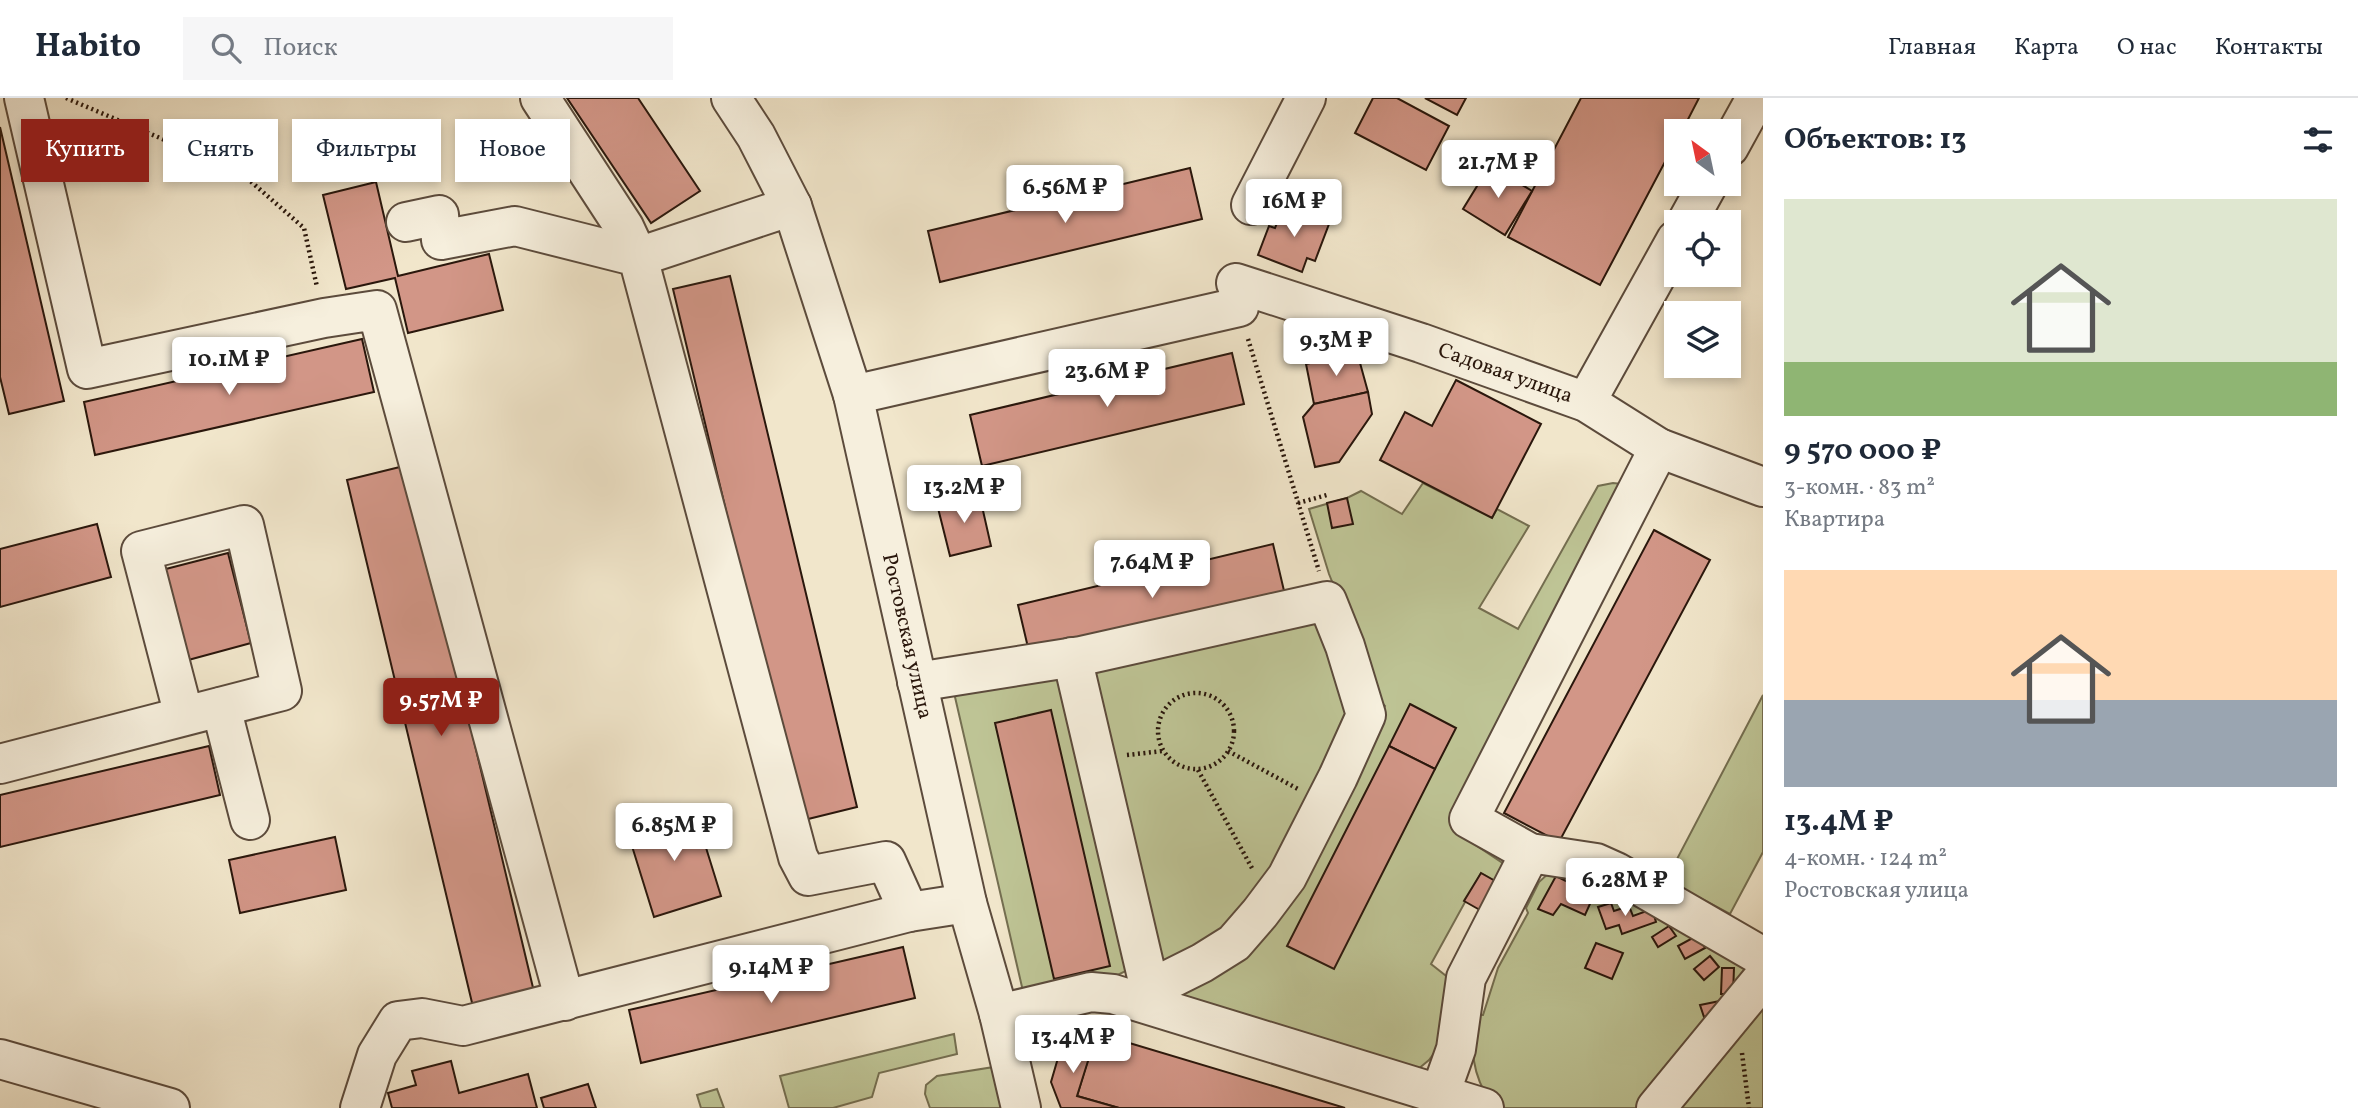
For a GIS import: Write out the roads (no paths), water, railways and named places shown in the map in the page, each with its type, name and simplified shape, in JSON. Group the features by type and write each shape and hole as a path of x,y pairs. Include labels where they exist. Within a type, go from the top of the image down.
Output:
{"street":[{"path":"24,98 87,369 324,318 377,310 565,1000"},
{"path":"540,98 624,227 638,257 798,857 808,876 886,861 909,912"},
{"name":"Ростовская улица","path":"731,98 756,136 792,206 853,395 967,902 999,1014 1021,1108"},
{"path":"1251,205 1306,98"},
{"path":"1741,125 1756,98"},
{"path":"406,222 439,215 441,240 515,226 638,257 792,206"},
{"path":"1586,402 1664,262"},
{"name":"Садовая улица","path":"853,395 1237,295 1420,343 1586,402 1659,448 1763,487"},
{"path":"1659,448 1469,819 1530,853 1596,863 1616,872 1763,957"},
{"path":"0,764 282,691 244,525 141,551 184,716"},
{"path":"917,682 1072,657 1327,601 1345,646 1366,715 1287,877 1270,900 1234,943 1202,963 1140,994"},
{"path":"1072,657 1140,994"},
{"path":"221,707 250,820"},
{"path":"1440,1094 1456,1049 1466,978 1530,853"},
{"path":"360,1108 377,1055 398,1021 422,1018 463,1026 909,912 967,902"},
{"path":"1656,1108 1763,978"},
{"path":"999,1014 1091,992 1140,994 1484,1108"},
{"path":"0,1059 170,1108"}]}
